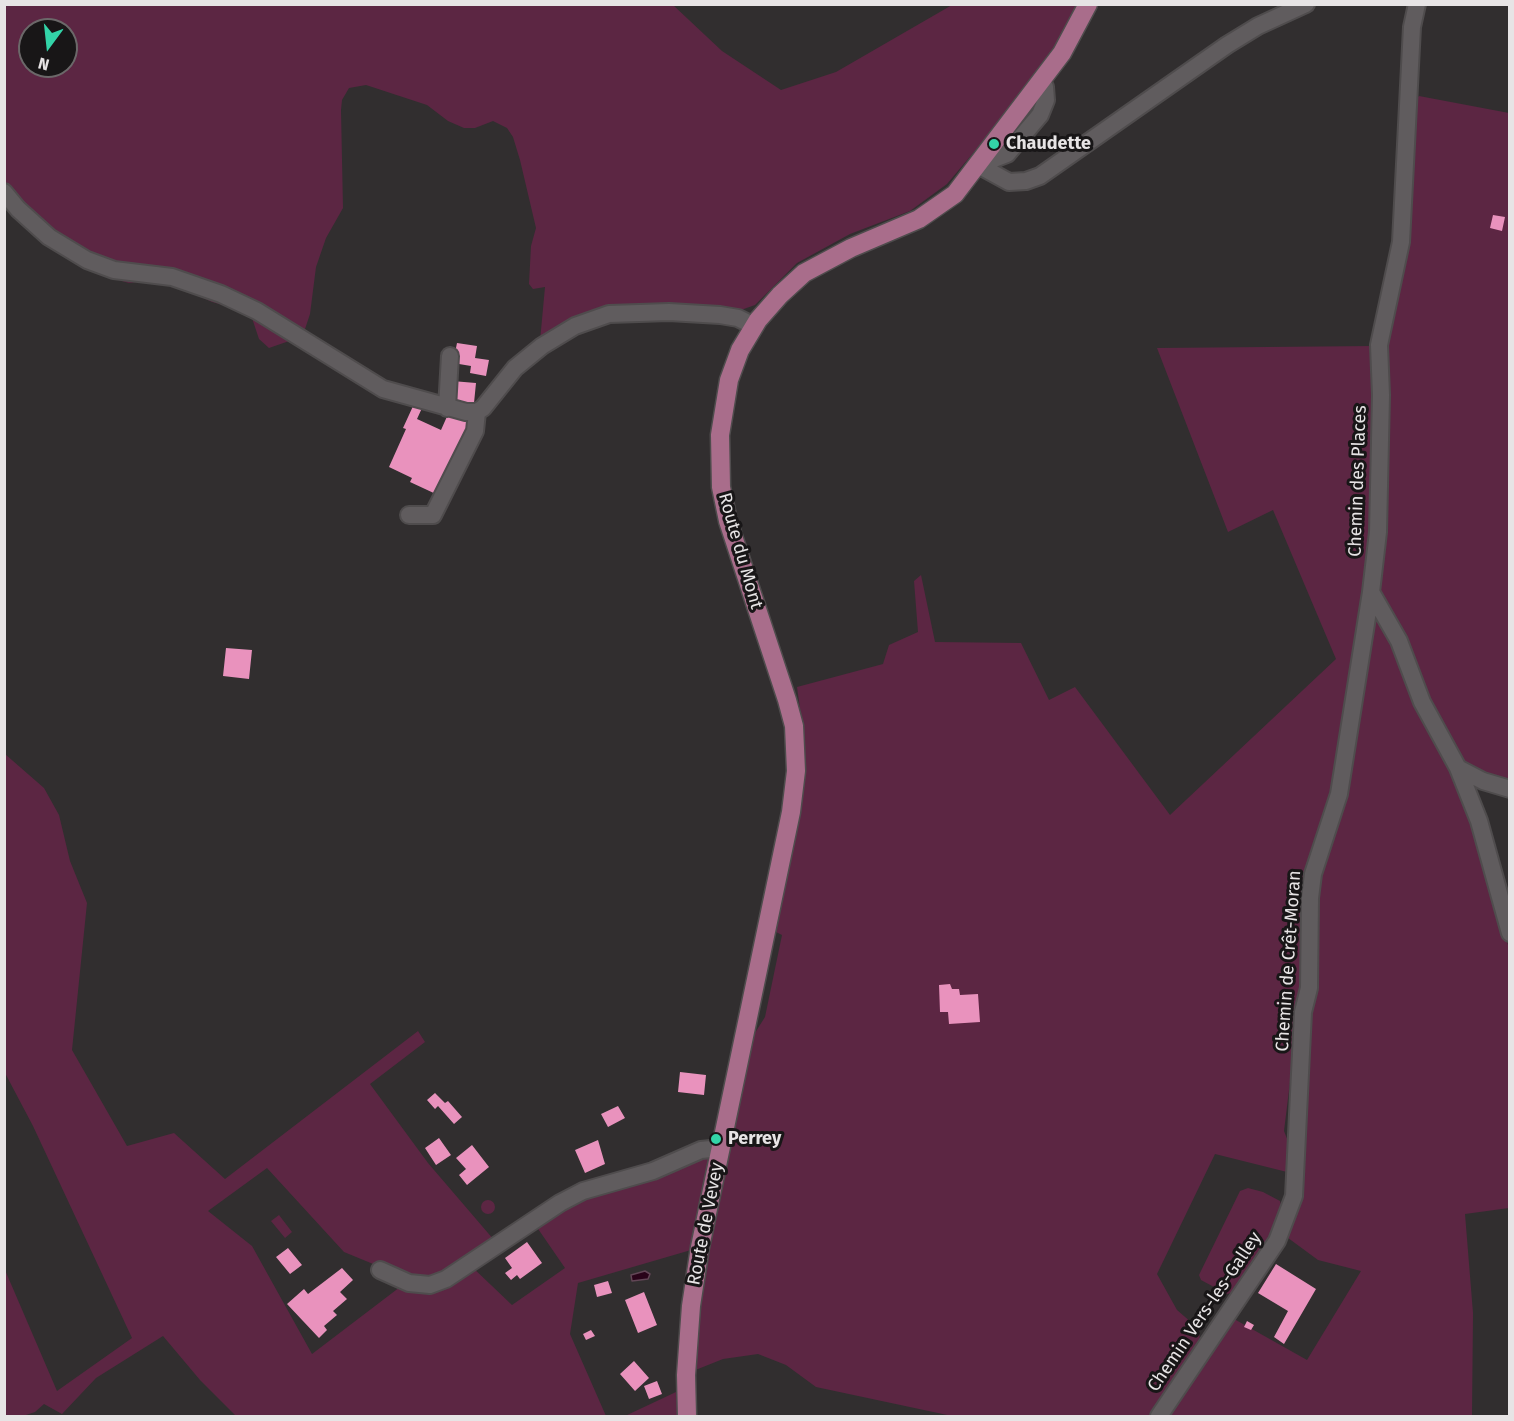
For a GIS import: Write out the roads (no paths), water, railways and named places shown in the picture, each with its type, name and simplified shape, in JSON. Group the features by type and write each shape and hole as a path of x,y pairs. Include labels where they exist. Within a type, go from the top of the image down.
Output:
{"main road":[{"name":"Route du Mont","path":"752,999 791,812 796,771 791,715 728,520 720,474 720,435 726,392 736,361 754,326 780,295 804,273 851,248 928,214 955,194 1062,53 1089,4"},
{"name":"Route de Vevey","path":"687,1416 686,1375 690,1306 752,999"}],"street":[{"path":"978,165 1000,180 1009,182 1026,181 1040,176 1227,45 1306,4"},
{"name":"Chemin des Places","path":"1371,592 1378,532 1381,395 1379,345 1401,242 1412,27 1418,4"},
{"path":"4,192 18,209 50,237 96,264 114,270 172,276 221,294 257,311 383,389 447,408 477,412 483,408 521,362 559,336 597,318 620,313 720,315 733,316 754,326"},
{"path":"447,408 450,356"},
{"path":"409,515 433,515 475,431 477,412"},
{"path":"1371,592 1399,641 1422,702 1458,768 1479,821 1509,933"},
{"name":"Chemin de Crêt-Moran","path":"1294,1196 1304,1012 1309,988 1312,882 1339,794 1371,592"},
{"path":"1458,768 1509,789"},
{"path":"380,1270 409,1283 430,1285 446,1279 485,1251 583,1191 653,1171 701,1150 721,1148"},
{"name":"Chemin Vers-les-Galley","path":"1160,1416 1276,1241 1294,1196"}],"place":[{"name":"Chaudette","path":"994,144"},
{"name":"Perrey","path":"716,1139"}]}
